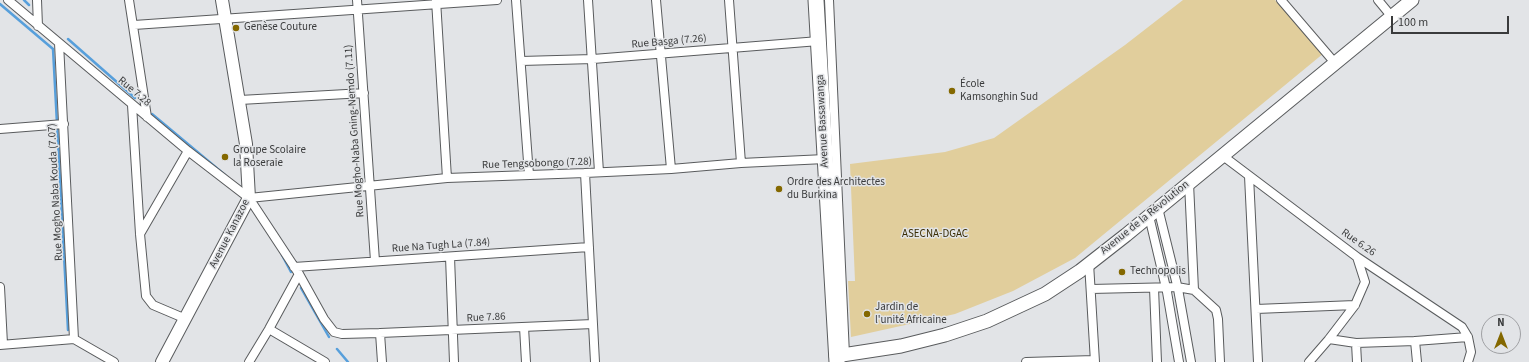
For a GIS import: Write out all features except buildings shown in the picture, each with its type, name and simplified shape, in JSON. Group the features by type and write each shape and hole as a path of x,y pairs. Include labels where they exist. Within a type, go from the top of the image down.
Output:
{"highway":[{"name":"Avenue Bassawanga","path":"816,0 825,159 839,357"}],"main road":[{"name":"Avenue de la Révolution","path":"839,357 901,346 945,335 987,321 1045,294 1090,263 1154,212 1412,0"}],"street":[{"name":"Rue 7.28","path":"8,0 132,105 249,198 296,271"},
{"path":"37,0 38,26"},
{"path":"129,0 147,117"},
{"name":"Avenue Kanazoe","path":"162,362 249,198 246,144 240,100 222,0"},
{"name":"Rue Mogho-Naba Gning-Nemdo (7.11)","path":"357,0 375,262"},
{"path":"134,25 358,10 436,2 497,0"},
{"path":"516,0 529,175"},
{"path":"588,0 593,59 599,172"},
{"path":"656,0 662,54 671,169"},
{"path":"729,0 741,163"},
{"path":"829,0 839,357"},
{"path":"1281,0 1335,63"},
{"path":"1378,0 1392,17"},
{"path":"436,2 448,178"},
{"name":"Rue Basga (7.26)","path":"521,61 593,59 819,40"},
{"name":"Rue Mogho Naba Kouda (7.07)","path":"59,43 74,340"},
{"path":"240,100 364,93"},
{"path":"132,105 140,234 146,296 153,305 186,318"},
{"path":"0,129 64,124"},
{"path":"140,234 188,151"},
{"name":"Rue 6.26","path":"1223,156 1357,257 1462,326 1468,337 1471,352 1468,362"},
{"name":"Rue Tengsobongo (7.28)","path":"249,198 448,178 671,169 741,163 825,159"},
{"path":"585,173 595,362"},
{"path":"1249,176 1258,362"},
{"path":"1189,183 1194,290"},
{"path":"1154,212 1177,287 1191,362"},
{"path":"1154,212 1179,362"},
{"name":"Rue Na Tugh La (7.84)","path":"296,271 375,262 589,247"},
{"path":"450,257 454,362"},
{"path":"1309,362 1329,339 1354,305 1365,282 1357,257"},
{"path":"1026,362 1094,361 1090,263"},
{"path":"249,362 269,329 296,271"},
{"name":"Rue 7.86","path":"296,271 324,319 334,332 342,334 593,324"},
{"path":"0,287 2,344 74,340 114,362"},
{"path":"1091,289 1177,287 1194,290 1216,310 1218,318 1220,362"},
{"path":"1154,288 1157,362"},
{"path":"1256,309 1354,305"},
{"path":"524,327 526,362"},
{"path":"269,329 325,362"},
{"path":"380,333 382,362"},
{"path":"1175,336 1186,334"},
{"path":"1329,339 1356,343 1468,337"},
{"path":"1415,341 1417,362"},
{"path":"1356,343 1357,362"}],"green space":[{"name":"ASECNA-DGAC","path":"1183,0 1275,0 1324,53 1075,258 1013,291 955,314 851,337 848,281 855,281 850,164 945,152 994,138 1125,45"}],"waterway":[{"path":"24,0 29,5"},
{"path":"0,4 53,49 68,330"},
{"path":"68,39 135,98"},
{"path":"152,114 225,175"},
{"path":"282,255 291,272"},
{"path":"301,288 329,337"},
{"path":"337,349 348,362"}],"place":[{"name":"Genèse Couture","path":"236,28"},
{"name":"École Kamsonghin Sud","path":"952,91"},
{"name":"Groupe Scolaire la Roseraie","path":"225,157"},
{"name":"Ordre des Architectes du Burkina","path":"779,189"},
{"name":"Technopolis","path":"1122,272"},
{"name":"Jardin de l'unité Africaine","path":"867,314"}]}
